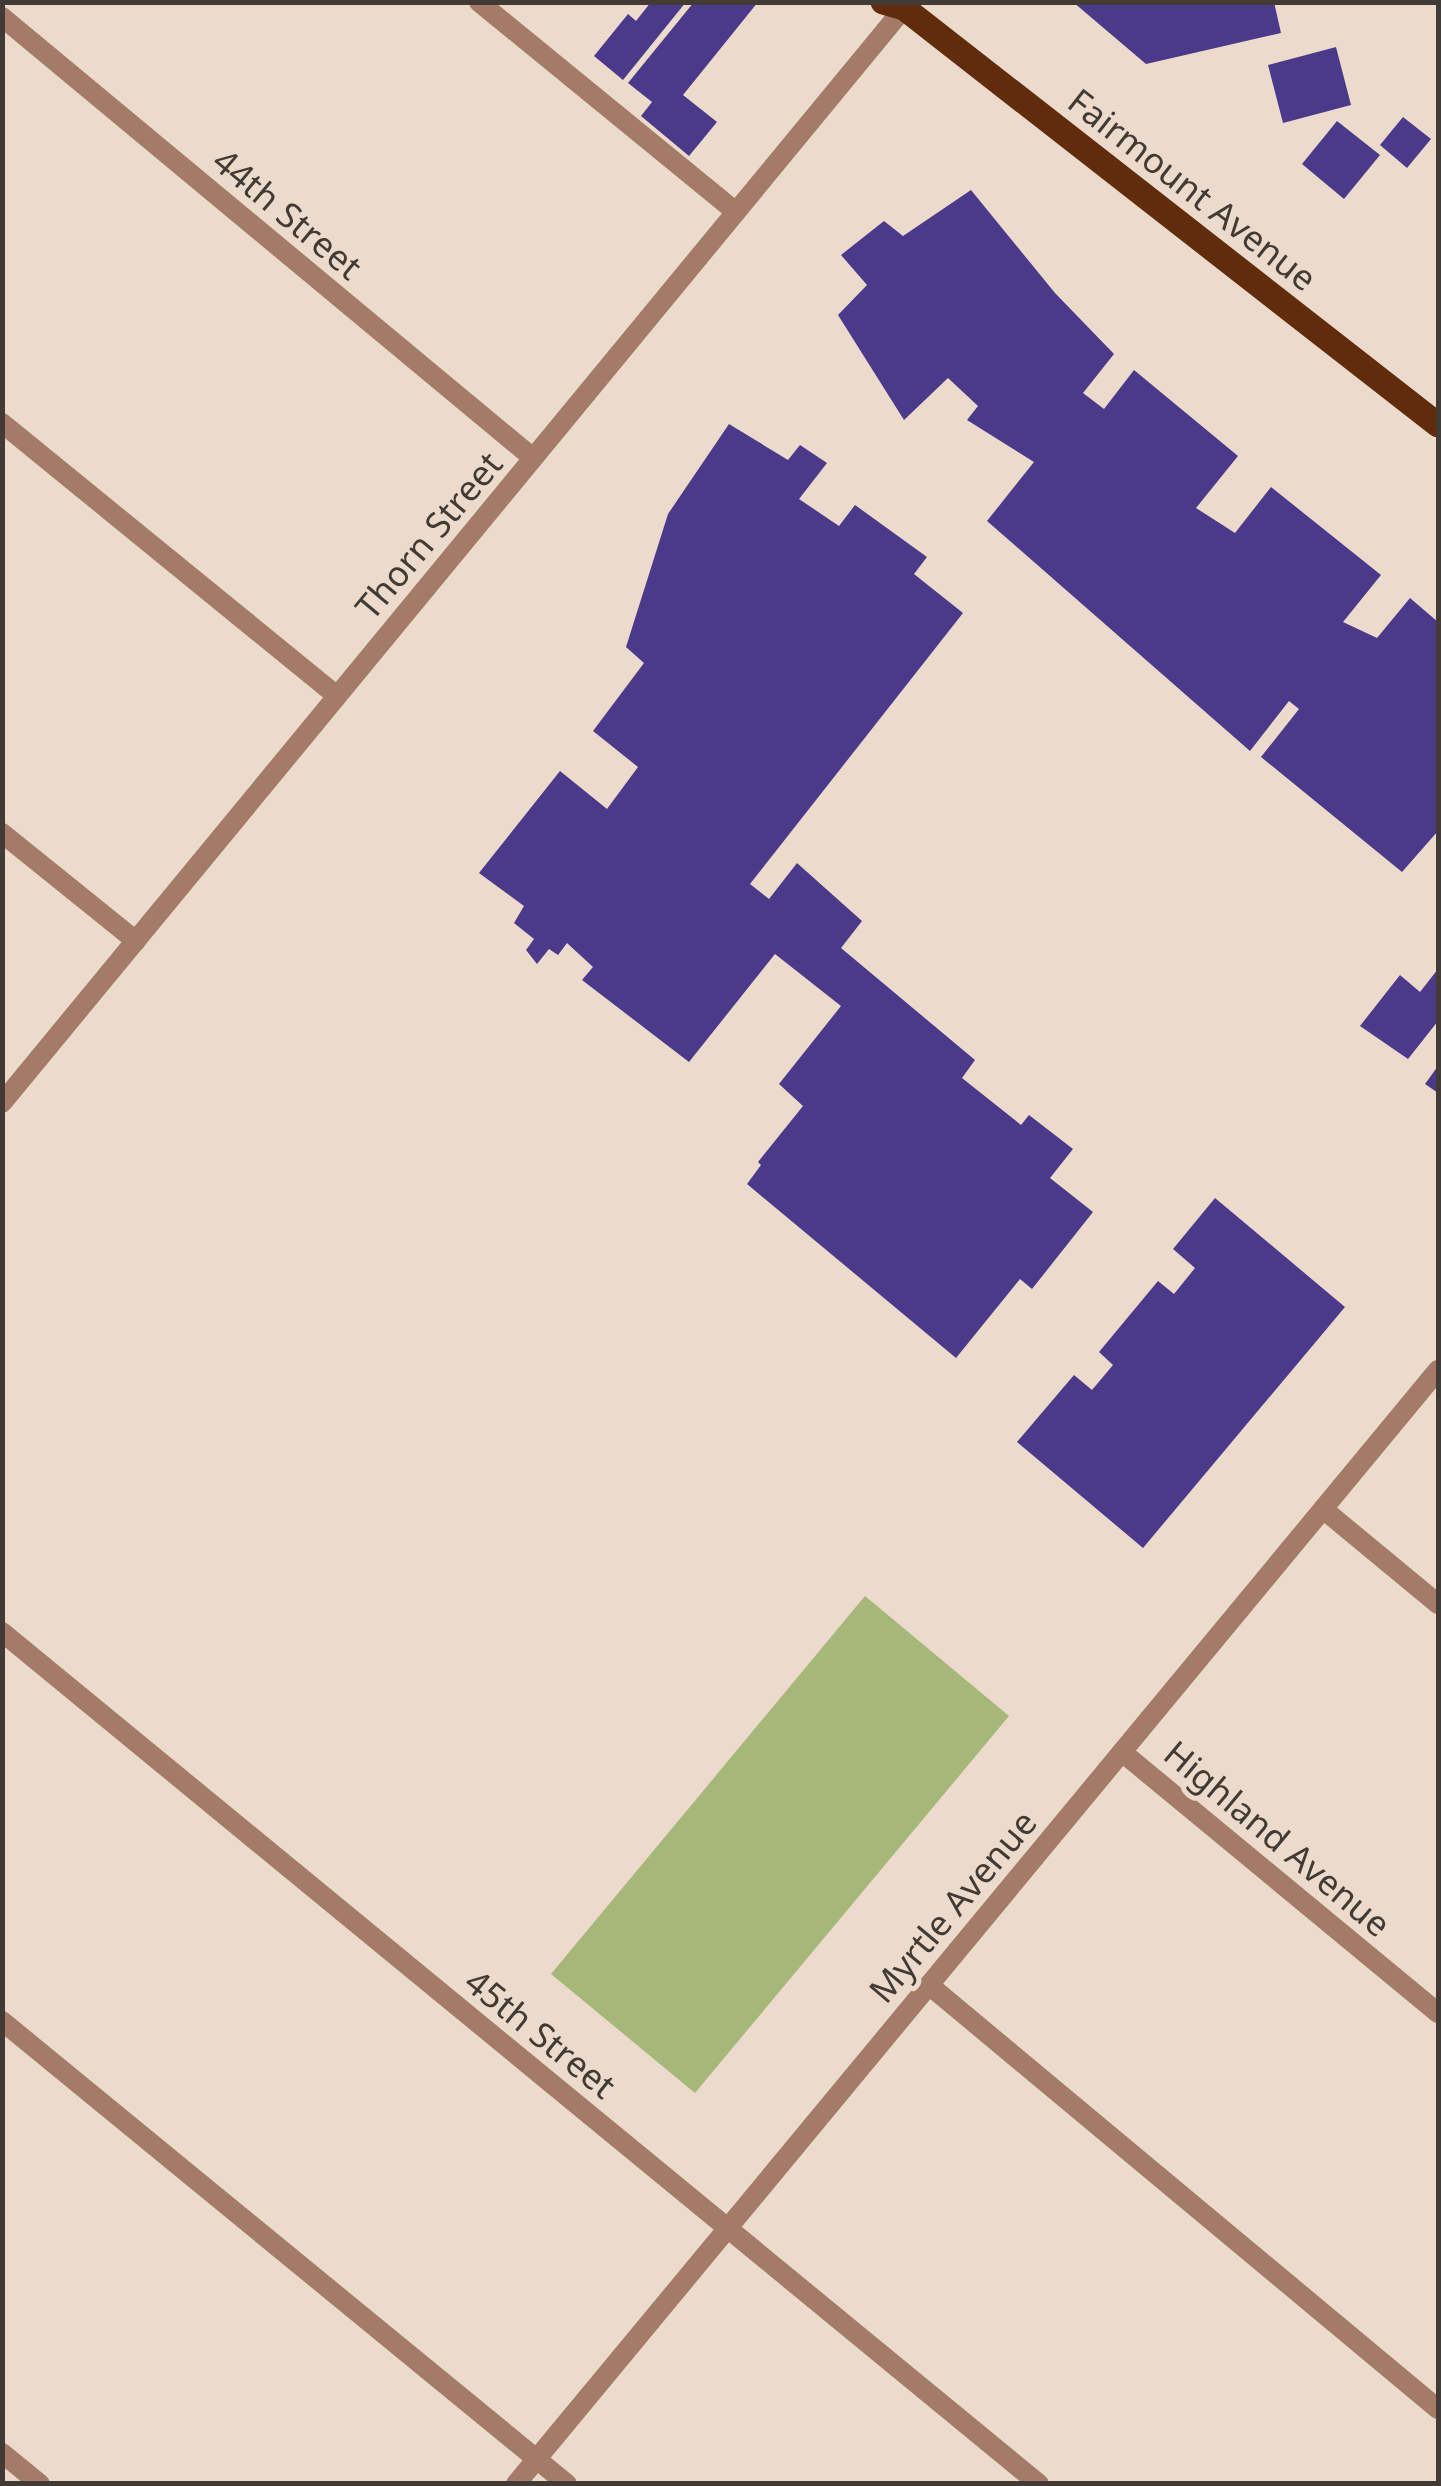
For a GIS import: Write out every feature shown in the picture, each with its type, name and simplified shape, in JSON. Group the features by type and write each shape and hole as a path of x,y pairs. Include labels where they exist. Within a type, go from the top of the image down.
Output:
{"main road":[{"name":"Fairmount Avenue","path":"899,4 1438,426"}],"street":[{"path":"479,2 736,212"},
{"name":"Thorn Street","path":"2,1103 736,212 899,4"},
{"name":"44th Street","path":"2,17 533,458"},
{"path":"2,423 337,696"},
{"path":"2,833 136,941"},
{"name":"Myrtle Avenue","path":"516,2484 1438,1370"},
{"path":"1324,1509 1438,1604"},
{"name":"45th Street","path":"2,1632 1039,2484"},
{"name":"Highland Avenue","path":"1122,1752 1438,2012"},
{"path":"930,1984 1438,2409"},
{"path":"2,2021 568,2484"},
{"path":"2,2453 40,2484"}],"green space":[{"path":"865,1596 1009,1716 695,2093 551,1974"}],"building":[{"path":"651,2 686,2 623,80 594,56 628,14 636,21"},
{"path":"694,2 758,2 683,95 717,122 689,156 641,116 652,102 628,83"},
{"path":"1073,2 1274,2 1281,33 1146,64"},
{"path":"1336,47 1351,105 1283,123 1268,65"},
{"path":"1403,117 1431,139 1407,168 1380,145"},
{"path":"1337,121 1380,155 1344,199 1302,164"},
{"path":"971,190 1055,293 1114,354 1083,393 1104,409 1134,370 1238,456 1196,508 1235,533 1271,487 1381,575 1343,622 1377,638 1410,598 1438,622 1438,831 1402,872 1261,757 1299,709 1289,701 1250,751 987,521 1034,462 967,420 978,406 948,378 904,420 838,315 867,285 841,255 884,221 903,236"},
{"path":"729,424 788,460 800,445 827,463 799,499 839,526 855,505 927,557 914,574 963,613 750,884 769,899 797,863 862,921 841,948 975,1060 962,1078 1021,1125 1029,1115 1073,1149 1050,1178 1093,1212 1032,1289 1020,1279 956,1358 747,1184 761,1165 758,1162 803,1106 779,1084 841,1006 775,954 689,1062 582,980 593,967 567,943 558,955 549,949 537,964 526,950 534,939 514,923 524,906 479,873 560,771 607,809 638,767 593,731 644,663 626,647 668,514"},
{"path":"1438,969 1438,1021 1408,1059 1360,1026 1400,975 1420,992"},
{"path":"1438,1066 1438,1093 1425,1084"},
{"path":"1215,1198 1345,1307 1143,1548 1017,1442 1074,1375 1092,1390 1113,1365 1099,1352 1158,1281 1174,1294 1195,1268 1173,1249"}]}
